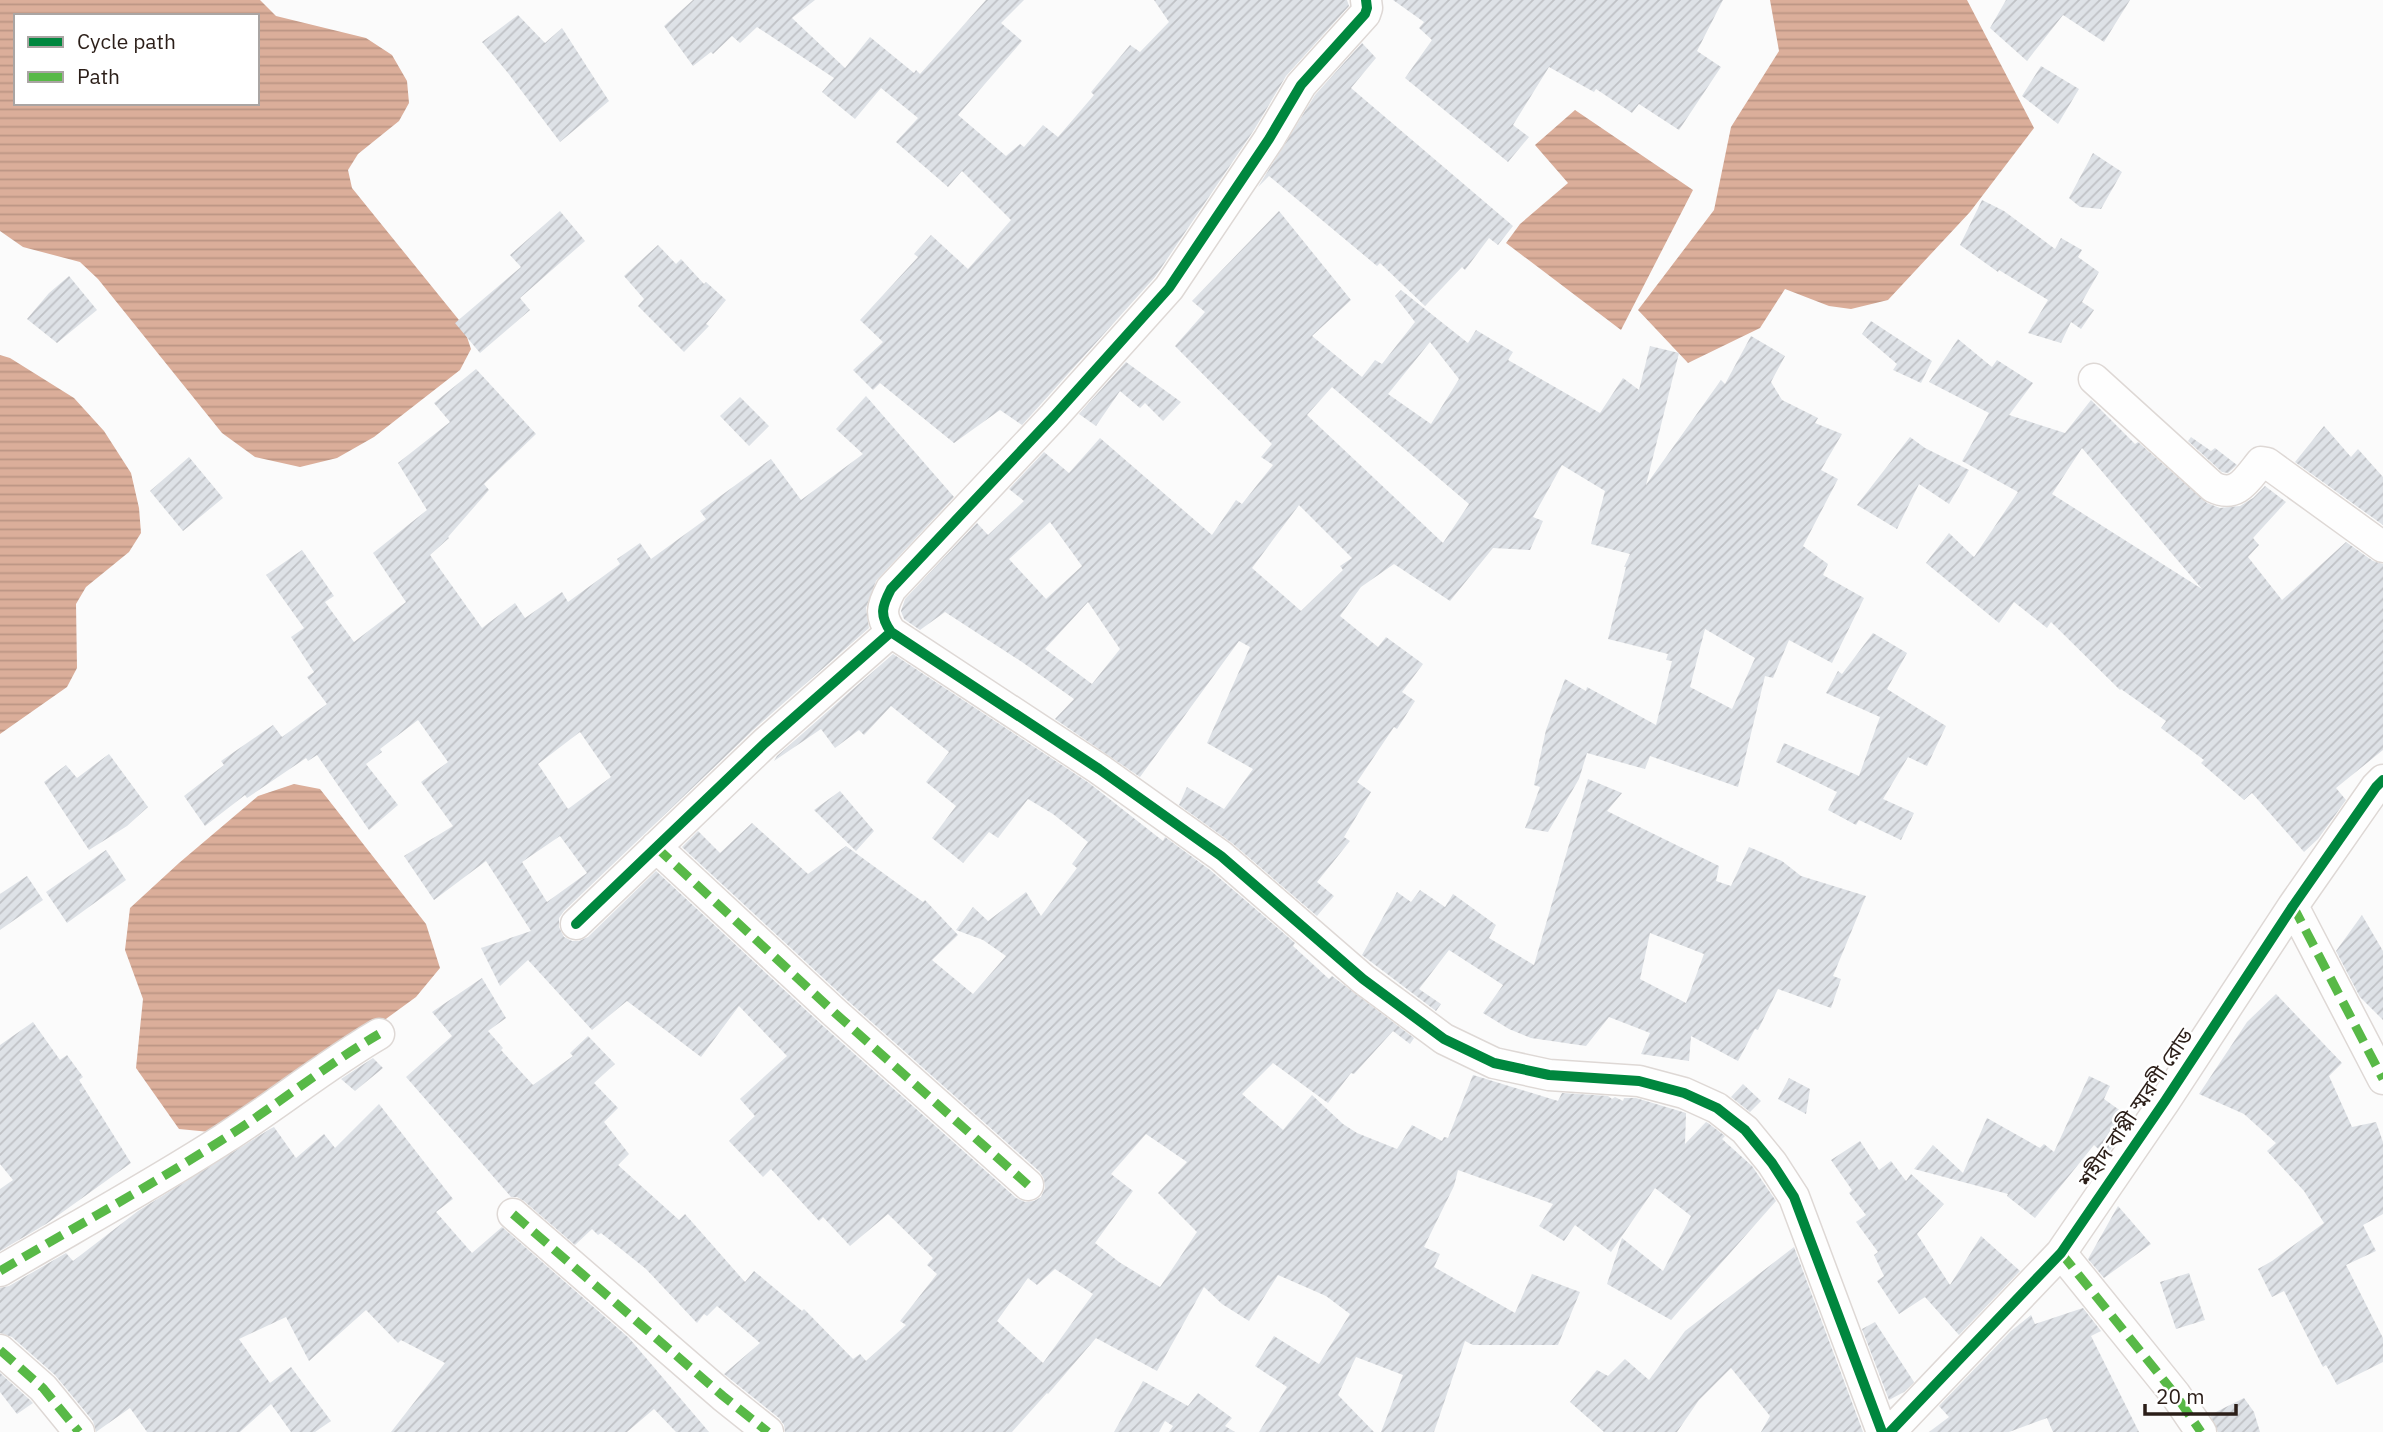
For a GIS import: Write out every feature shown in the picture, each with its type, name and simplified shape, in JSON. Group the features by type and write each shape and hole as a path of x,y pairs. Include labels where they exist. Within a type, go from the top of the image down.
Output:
{"street":[{"path":"1366,0 1365,15 1301,85 1269,139 1169,288 1054,416 891,589 882,606 883,620 891,632 1099,769 1221,856 1363,979 1444,1039 1494,1063 1549,1075 1639,1082 1684,1093 1717,1108 1745,1130 1772,1163 1794,1197 1882,1432"},
{"path":"2094,379 2213,487 2224,492 2236,489 2261,462 2267,463 2383,547"},
{"path":"576,924 765,743 891,632"},
{"name":"শহীদ বাপ্পী স্মরণী রোড","path":"1890,1432 2061,1253 2293,906 2383,780"},
{"path":"656,847 835,1013 1028,1185"},
{"path":"2293,906 2383,1079"},
{"path":"0,1271 223,1140 350,1051 379,1034"},
{"path":"513,1214 768,1432"},
{"path":"2061,1253 2175,1394 2201,1432"},
{"path":"0,1350 43,1388 79,1432"}],"shaded area":[{"path":"0,0 260,0 276,16 366,38 392,55 407,81 409,103 399,121 358,154 348,170 352,188 463,325 471,349 460,370 374,437 337,458 300,467 255,457 222,433 98,279 80,262 23,247 0,231"},
{"path":"1770,0 1967,0 2034,128 1970,212 1888,300 1851,309 1829,306 1785,289 1760,328 1688,363 1638,310 1714,210 1731,127 1779,51"},
{"path":"1575,110 1693,190 1621,330 1506,243 1520,224 1568,183 1535,145"},
{"path":"0,355 10,358 74,398 104,431 131,473 139,508 141,533 129,552 86,587 76,604 77,668 67,687 0,734"},
{"path":"294,784 320,789 426,924 440,968 416,997 298,1083 210,1132 179,1129 136,1068 143,999 125,950 130,908 258,796"}],"building":[{"path":"693,0 815,0 792,18 845,68 870,37 914,73 916,70 920,74 986,0 1024,0 1001,23 1022,41 958,115 1006,156 1020,144 1024,147 1043,125 1058,137 1094,95 1091,92 1130,45 1140,52 1169,22 1154,0 1347,0 1349,6 1286,76 1254,130 1155,277 1041,404 1022,425 1000,410 954,443 880,383 873,390 853,370 883,342 860,320 918,257 914,254 931,235 968,269 1011,220 962,171 948,187 896,142 918,118 881,88 855,119 822,92 834,78 757,27 740,43 732,36 713,54 711,52 693,66 664,26"},
{"path":"1393,0 1723,0 1697,51 1721,67 1679,130 1639,104 1632,113 1596,89 1594,92 1549,67 1513,125 1529,137 1508,162 1405,78 1432,40 1419,28 1424,22"},
{"path":"2006,0 2130,0 2104,42 2063,15 2027,61 1990,28"},
{"path":"518,15 545,43 562,28 609,101 560,142 482,42"},
{"path":"1362,43 1376,58 1351,88 1513,226 1498,245 1489,238 1465,270 1462,267 1425,306 1380,263 1377,266 1269,176 1258,187 1315,95"},
{"path":"2041,66 2079,89 2058,124 2022,96"},
{"path":"2093,153 2122,172 2101,209 2080,207 2069,198"},
{"path":"1982,200 2004,211 2055,249 2061,238 2082,250 2078,257 2099,272 2082,302 2094,310 2081,329 2071,322 2061,343 2028,333 2048,300 1999,270 1998,272 1960,245"},
{"path":"560,211 585,241 520,298 530,310 480,353 455,323 521,267 510,255"},
{"path":"1279,211 1351,300 1312,336 1362,377 1375,360 1382,364 1415,322 1395,296 1401,290 1468,343 1476,330 1513,352 1508,360 1600,413 1623,378 1639,390 1650,346 1679,353 1646,485 1721,380 1725,384 1751,336 1785,356 1771,382 1782,400 1818,418 1815,423 1842,434 1821,470 1838,479 1803,546 1828,564 1823,575 1864,598 1832,663 1789,640 1773,678 1765,676 1738,787 1650,756 1645,769 1587,753 1579,779 1548,832 1525,828 1540,787 1534,785 1546,730 1565,679 1586,691 1587,687 1656,725 1672,661 1666,660 1668,654 1608,639 1624,567 1630,554 1591,544 1605,491 1562,465 1533,517 1543,521 1530,550 1493,548 1450,601 1394,564 1361,587 1340,616 1378,647 1386,637 1423,664 1402,692 1415,701 1357,782 1371,792 1344,837 1350,841 1317,882 1334,896 1317,916 1232,843 1179,805 1187,787 1224,809 1253,769 1207,743 1250,647 1239,641 1140,777 1055,719 1074,699 1022,662 945,612 920,630 904,619 901,611 905,599 977,523 988,535 1024,501 1009,489 1044,452 1069,473 1100,438 1212,535 1236,500 1242,504 1273,465 1261,457 1272,444 1175,346 1205,312 1192,301","holes":["1430,342 1459,379 1431,424 1388,394","1332,387 1469,504 1443,543 1307,415","1299,505 1352,558 1340,566 1343,570 1301,611 1252,568","1050,522 1082,566 1046,599 1009,559","1088,602 1120,649 1092,684 1045,649","1705,629 1755,658 1732,709 1690,687"]},
{"path":"658,245 676,264 681,259 704,284 706,282 726,300 706,324 709,326 684,352 638,306 644,299 624,276"},
{"path":"69,276 97,310 57,343 27,319 49,293"},
{"path":"1871,321 1932,361 1921,383 1893,370 1897,364 1862,334"},
{"path":"1958,339 1992,367 1997,360 2033,383 2009,415 2065,433 2091,400 2135,444 2138,442 2207,503 2220,508 2240,506 2265,486 2286,502 2253,538 2259,545 2248,557 2282,600 2346,542 2373,561 2383,564 2383,750 2336,788 2346,800 2318,839 2304,852 2252,793 2244,800 2201,763 2204,760 2161,728 2166,721 2120,690 2051,622 2047,628 2014,602 1999,623 1926,563 1949,533 1974,557 2018,492 1962,461 1989,413 1929,382","holes":["2082,448 2202,589 2052,494"]},
{"path":"1126,362 1181,402 1163,421 1145,403 1140,408 1120,391 1096,426 1079,414"},
{"path":"476,369 536,434 484,484 489,490 449,538 430,555 482,628 515,603 525,618 562,592 568,602 620,564 617,559 640,543 651,559 706,519 700,511 771,459 801,500 863,454 836,429 866,396 954,497 876,581 866,608 869,628 753,730 564,911 559,918 559,927 564,937 579,941 588,937 656,871 823,1026 1016,1198 1025,1202 1041,1197 1045,1188 1040,1172 847,1000 682,847 698,831 720,853 752,823 808,874 846,846 923,902 925,900 958,935 932,960 973,994 1006,956 983,940 956,930 973,907 988,921 1026,892 1041,916 1077,868 1072,864 1088,842 1053,814 1028,799 998,838 989,832 963,863 932,838 956,806 926,782 949,752 891,706 864,735 859,730 835,748 821,729 774,761 893,654 1089,783 1163,841 1165,837 1210,870 1295,943 1293,946 1329,979 1332,976 1414,1038 1410,1044 1393,1031 1354,1074 1351,1073 1328,1103 1273,1063 1242,1094 1283,1130 1312,1095 1343,1124 1357,1133 1397,1149 1412,1125 1442,1141 1444,1137 1448,1138 1473,1075 1558,1101 1562,1093 1608,1096 1623,1101 1624,1098 1636,1098 1686,1113 1685,1144 1708,1123 1725,1136 1722,1139 1752,1166 1776,1201 1671,1320 1607,1284 1622,1238 1663,1271 1691,1216 1655,1188 1611,1252 1575,1225 1564,1241 1539,1226 1553,1204 1458,1170 1454,1186 1424,1247 1440,1254 1434,1267 1515,1313 1532,1274 1580,1292 1558,1345 1473,1345 1465,1341 1434,1432 1381,1432 1403,1375 1356,1357 1338,1395 1374,1432 1259,1432 1287,1387 1255,1366 1274,1336 1319,1364 1350,1314 1326,1296 1278,1275 1249,1321 1222,1304 1204,1287 1157,1371 1096,1338 1012,1432 785,1432 779,1418 724,1374 760,1343 717,1306 707,1316 704,1314 697,1323 646,1269 601,1233 598,1235 592,1229 575,1245 524,1201 511,1197 406,1077 452,1036 432,1012 482,978 506,1018 488,1031 503,1048 501,1050 533,1085 573,1056 570,1053 588,1036 615,1064 594,1083 618,1108 604,1122 629,1154 618,1165 679,1220 685,1214 745,1282 754,1271 802,1311 804,1309 853,1359 860,1354 866,1361 906,1325 900,1321 937,1274 927,1265 933,1258 888,1214 850,1246 823,1217 819,1221 771,1169 763,1177 729,1141 755,1116 740,1099 787,1056 739,1006 701,1057 627,1001 592,1030 528,960 500,986 481,948 531,931 486,861 434,900 404,856 453,826 421,782 448,762 418,720 380,749 382,752 366,764 398,805 369,830 317,755 308,761 306,758 247,798 245,795 205,826 184,796 224,765 221,761 273,725 282,737 327,704 307,677 314,672 291,637 304,628 266,575 302,550 334,596 325,602 354,642 406,602 373,553 427,510 398,463 450,422 434,403","holes":["580,732 611,777 568,809 538,764","560,836 587,873 547,902 522,862","1146,1134 1187,1162 1158,1193 1197,1232 1160,1287 1119,1262 1095,1243 1133,1191 1111,1174","1055,1269 1093,1294 1043,1363 997,1321 1028,1278 1037,1285"]},
{"path":"740,397 769,426 749,446 720,416"},
{"path":"2324,426 2351,457 2358,449 2383,477 2383,525 2295,462"},
{"path":"1910,437 1925,448 1969,470 1949,504 1919,484 1897,529 1857,505"},
{"path":"2191,437 2211,451 2215,448 2237,465 2228,473 2222,472 2188,441"},
{"path":"189,457 223,498 183,531 150,491"},
{"path":"1873,633 1907,653 1887,689 1946,726 1927,766 1908,757 1883,799 1914,813 1901,840 1859,820 1856,825 1828,810 1837,792 1776,762 1784,743 1859,776 1880,717 1826,693 1838,671 1842,674"},
{"path":"109,754 148,807 127,826 89,850 44,782 66,765 77,778"},
{"path":"1588,779 1622,793 1607,811 1719,866 1716,881 1731,886 1749,847 1782,861 1801,876 1866,896 1833,976 1841,979 1831,1008 1778,989 1758,1030 1755,1029 1738,1061 1691,1036 1689,1061 1641,1054 1650,1033 1609,1017 1586,1046 1531,1038 1509,1029 1483,1013 1503,985 1449,950 1419,989 1441,1004 1436,1011 1362,955 1397,892 1411,902 1420,890 1445,907 1453,894 1496,925 1489,938 1534,965","holes":["1650,933 1704,954 1686,1003 1640,979"]},
{"path":"840,791 874,831 856,851 814,810"},
{"path":"106,850 126,880 67,923 46,892"},
{"path":"27,876 43,900 0,930 0,894"},
{"path":"2362,915 2383,951 2383,1020 2360,997 2336,951"},
{"path":"2276,994 2342,1063 2329,1076 2352,1127 2376,1122 2383,1142 2383,1214 2363,1225 2376,1251 2346,1265 2383,1338 2383,1362 2337,1385 2326,1365 2323,1367 2284,1291 2272,1297 2258,1269 2324,1223 2304,1191 2267,1151 2276,1143 2244,1114 2199,1094 2247,1022"},
{"path":"33,1022 60,1060 67,1055 83,1077 79,1080 131,1163 46,1224 0,1251 0,1189 13,1180 0,1164 0,1045"},
{"path":"373,1058 383,1068 355,1091 341,1079"},
{"path":"2089,1076 2110,1086 2104,1099 2132,1119 2106,1156 2094,1145 2035,1218 2007,1196 2008,1194 1914,1169 1933,1145 1963,1173 1987,1118 2040,1148 2044,1144 2054,1152"},
{"path":"1789,1078 1810,1089 1806,1114 1778,1099"},
{"path":"1743,1084 1761,1101 1750,1112 1731,1097"},
{"path":"379,1104 453,1199 436,1212 472,1253 502,1227 629,1338 709,1432 676,1432 654,1409 627,1432 391,1432 445,1363 401,1340 398,1343 366,1310 309,1361 286,1317 239,1339 270,1383 291,1367 331,1421 315,1432 291,1432 271,1404 240,1432 147,1432 130,1408 96,1432 93,1421 55,1375 12,1337 0,1333 0,1288 9,1286 66,1253 73,1261 138,1211 274,1127 296,1158 324,1134 335,1148"},
{"path":"1860,1141 1879,1170 1891,1161 1906,1181 1911,1174 1944,1204 1917,1234 1950,1285 1981,1236 2020,1271 1959,1335 1925,1297 1899,1314 1877,1281 1884,1276 1874,1255 1878,1252 1856,1222 1866,1215 1849,1193 1852,1190 1831,1160"},
{"path":"2118,1206 2151,1244 2104,1278 2088,1259"},
{"path":"1794,1247 1863,1432 1761,1432 1770,1416 1731,1368 1699,1400 1677,1432 1604,1432 1570,1402 1597,1370 1608,1376 1625,1359 1649,1380 1685,1331"},
{"path":"2189,1273 2205,1320 2176,1329 2160,1282"},
{"path":"2083,1308 2101,1331 2091,1336 2139,1432 2053,1432 2047,1418 2009,1432 1929,1432 1949,1417 1939,1406 2011,1331 2031,1315 2035,1324"},
{"path":"1875,1322 1914,1382 1904,1392 1889,1400 1862,1329"},
{"path":"0,1373 33,1403 17,1414 0,1392"},
{"path":"1143,1381 1188,1406 1198,1393 1232,1418 1225,1426 1235,1432 1169,1432 1173,1426 1165,1421 1159,1432 1114,1432"},
{"path":"2244,1398 2254,1412 2260,1432 2218,1432 2210,1415"}],"marked path":[{"path":"656,847 835,1013 1028,1185"},
{"path":"2293,906 2383,1079"},
{"path":"0,1271 197,1155 379,1034"},
{"path":"513,1214 768,1432"},
{"path":"2061,1253 2175,1394 2201,1432"},
{"path":"0,1350 43,1388 79,1432"}],"cycle path":[{"path":"891,632 883,610 891,589 1054,416 1169,288 1269,139 1301,85 1365,14 1366,0"},
{"path":"576,924 765,743 891,632 1099,769 1221,856 1363,979 1444,1039 1494,1063 1549,1075 1639,1081 1684,1093 1717,1108 1745,1130 1772,1163 1794,1197 1882,1432"},
{"path":"1890,1432 2061,1253 2293,906 2383,780"}]}
